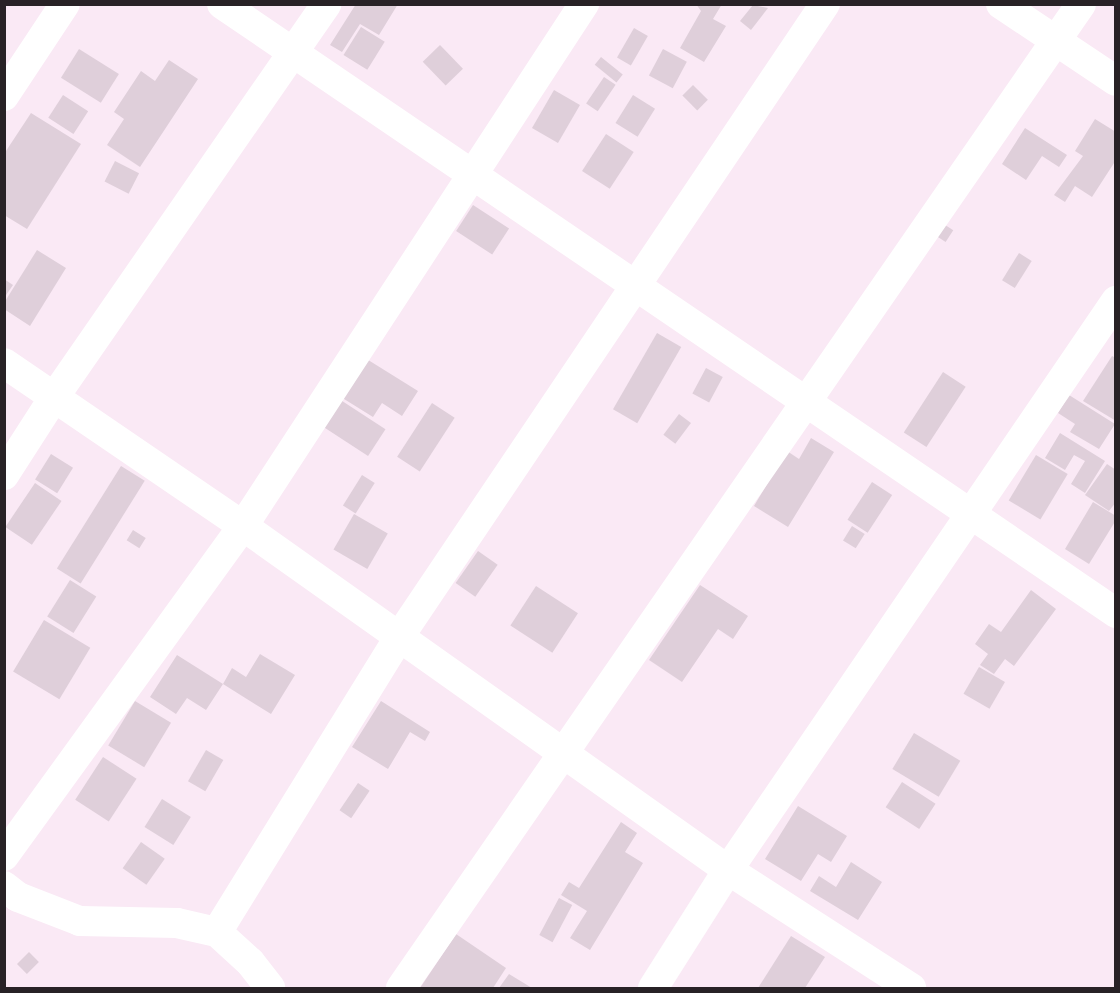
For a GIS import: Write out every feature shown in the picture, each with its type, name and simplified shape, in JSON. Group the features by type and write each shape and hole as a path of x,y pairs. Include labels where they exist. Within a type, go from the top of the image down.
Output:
{"street":[{"path":"4,96 65,4"},
{"path":"222,4 470,176 1116,613"},
{"path":"4,475 55,396 326,4"},
{"path":"4,856 243,526 584,4"},
{"path":"216,932 399,637 825,4"},
{"path":"1001,4 1116,81"},
{"path":"401,988 1081,4"},
{"path":"653,988 728,870 1116,301"},
{"path":"4,363 243,526 728,870 911,988"},
{"path":"4,886 18,897 80,921 177,923 216,932 250,962 270,988"}],"building":[{"path":"356,4 398,4 379,35 360,24 342,52 330,45"},
{"path":"696,4 722,4 713,19 726,26 704,62 680,48 701,11"},
{"path":"753,5 768,8 751,30 740,21"},
{"path":"361,27 385,42 367,70 344,55"},
{"path":"634,28 648,36 631,65 617,57"},
{"path":"440,45 463,69 446,85 423,62"},
{"path":"79,49 119,74 101,103 61,78"},
{"path":"663,49 687,62 673,88 649,75"},
{"path":"601,57 623,75 616,82 595,65"},
{"path":"169,60 198,79 140,167 107,145 124,119 114,112 141,71 155,81"},
{"path":"604,77 616,85 598,111 586,104"},
{"path":"693,85 708,100 697,110 682,96"},
{"path":"554,90 580,105 558,143 532,128"},
{"path":"63,95 88,111 73,134 48,118"},
{"path":"633,95 655,109 638,137 616,123"},
{"path":"31,113 81,144 27,229 4,215 4,154"},
{"path":"1095,119 1116,132 1116,160 1092,197 1075,186 1065,202 1054,195 1083,156 1075,151"},
{"path":"1025,128 1067,155 1059,167 1042,156 1026,180 1002,164"},
{"path":"606,134 634,152 610,189 582,171"},
{"path":"115,161 139,173 129,194 105,181"},
{"path":"473,205 509,228 492,254 456,231"},
{"path":"939,221 953,230 946,242 931,233"},
{"path":"37,250 66,268 30,326 4,309 4,303"},
{"path":"1019,253 1032,261 1015,288 1002,280"},
{"path":"4,279 13,285 4,298"},
{"path":"657,333 681,347 637,423 613,409"},
{"path":"1112,356 1116,358 1116,421 1083,401"},
{"path":"365,358 418,391 402,416 382,403 373,417 336,394"},
{"path":"706,368 723,377 709,403 692,394"},
{"path":"943,372 966,387 926,447 904,432"},
{"path":"1069,395 1115,424 1099,449 1070,432 1075,424 1058,413"},
{"path":"336,397 385,429 368,456 319,424"},
{"path":"432,403 455,418 420,471 397,457"},
{"path":"679,414 691,423 675,444 663,435"},
{"path":"1060,433 1105,461 1085,493 1071,484 1085,461 1074,455 1065,470 1045,458"},
{"path":"811,438 834,452 788,527 754,506 787,451 799,459"},
{"path":"51,454 73,468 57,493 35,479"},
{"path":"1036,455 1068,474 1040,519 1009,500"},
{"path":"1107,464 1116,470 1116,502 1109,511 1085,495"},
{"path":"121,466 145,481 81,583 57,569"},
{"path":"362,475 375,483 356,513 343,506"},
{"path":"872,482 892,495 868,533 847,520"},
{"path":"35,483 62,501 32,545 5,527"},
{"path":"1093,502 1116,516 1116,520 1089,564 1065,549"},
{"path":"354,514 388,534 367,569 334,550"},
{"path":"852,526 865,534 856,548 843,540"},
{"path":"133,530 146,538 139,548 127,540"},
{"path":"478,551 498,565 475,597 456,583"},
{"path":"70,580 96,596 74,633 47,616"},
{"path":"700,585 748,616 733,639 718,629 682,682 649,660"},
{"path":"536,586 578,613 552,653 510,625"},
{"path":"1031,590 1056,609 1014,666 1005,659 994,674 980,665 988,654 975,644 989,624 1001,632"},
{"path":"44,620 90,648 59,699 13,671"},
{"path":"260,654 295,675 271,714 223,684 232,668 246,677"},
{"path":"177,655 223,684 206,710 187,698 176,714 150,697"},
{"path":"979,667 1005,682 989,709 964,694"},
{"path":"135,701 171,723 144,767 108,746"},
{"path":"381,701 430,732 425,741 410,732 388,769 352,747"},
{"path":"914,733 960,761 939,797 892,769"},
{"path":"206,750 223,760 205,791 188,781"},
{"path":"103,757 137,779 109,822 75,800"},
{"path":"902,782 936,804 919,829 886,807"},
{"path":"358,783 370,791 351,818 340,810"},
{"path":"162,799 191,817 173,845 145,827"},
{"path":"798,806 847,836 831,862 818,854 801,881 765,859"},
{"path":"621,822 637,833 625,852 643,863 590,950 570,938 587,911 561,895 569,882 579,888"},
{"path":"141,842 165,859 146,885 123,868"},
{"path":"851,862 882,882 858,920 810,891 819,876 836,887"},
{"path":"559,898 572,905 553,942 539,935"},
{"path":"456,934 506,968 493,988 420,988"},
{"path":"791,936 825,957 805,988 758,988"},
{"path":"29,952 39,962 27,974 17,964"},
{"path":"509,974 532,988 499,988"}]}
